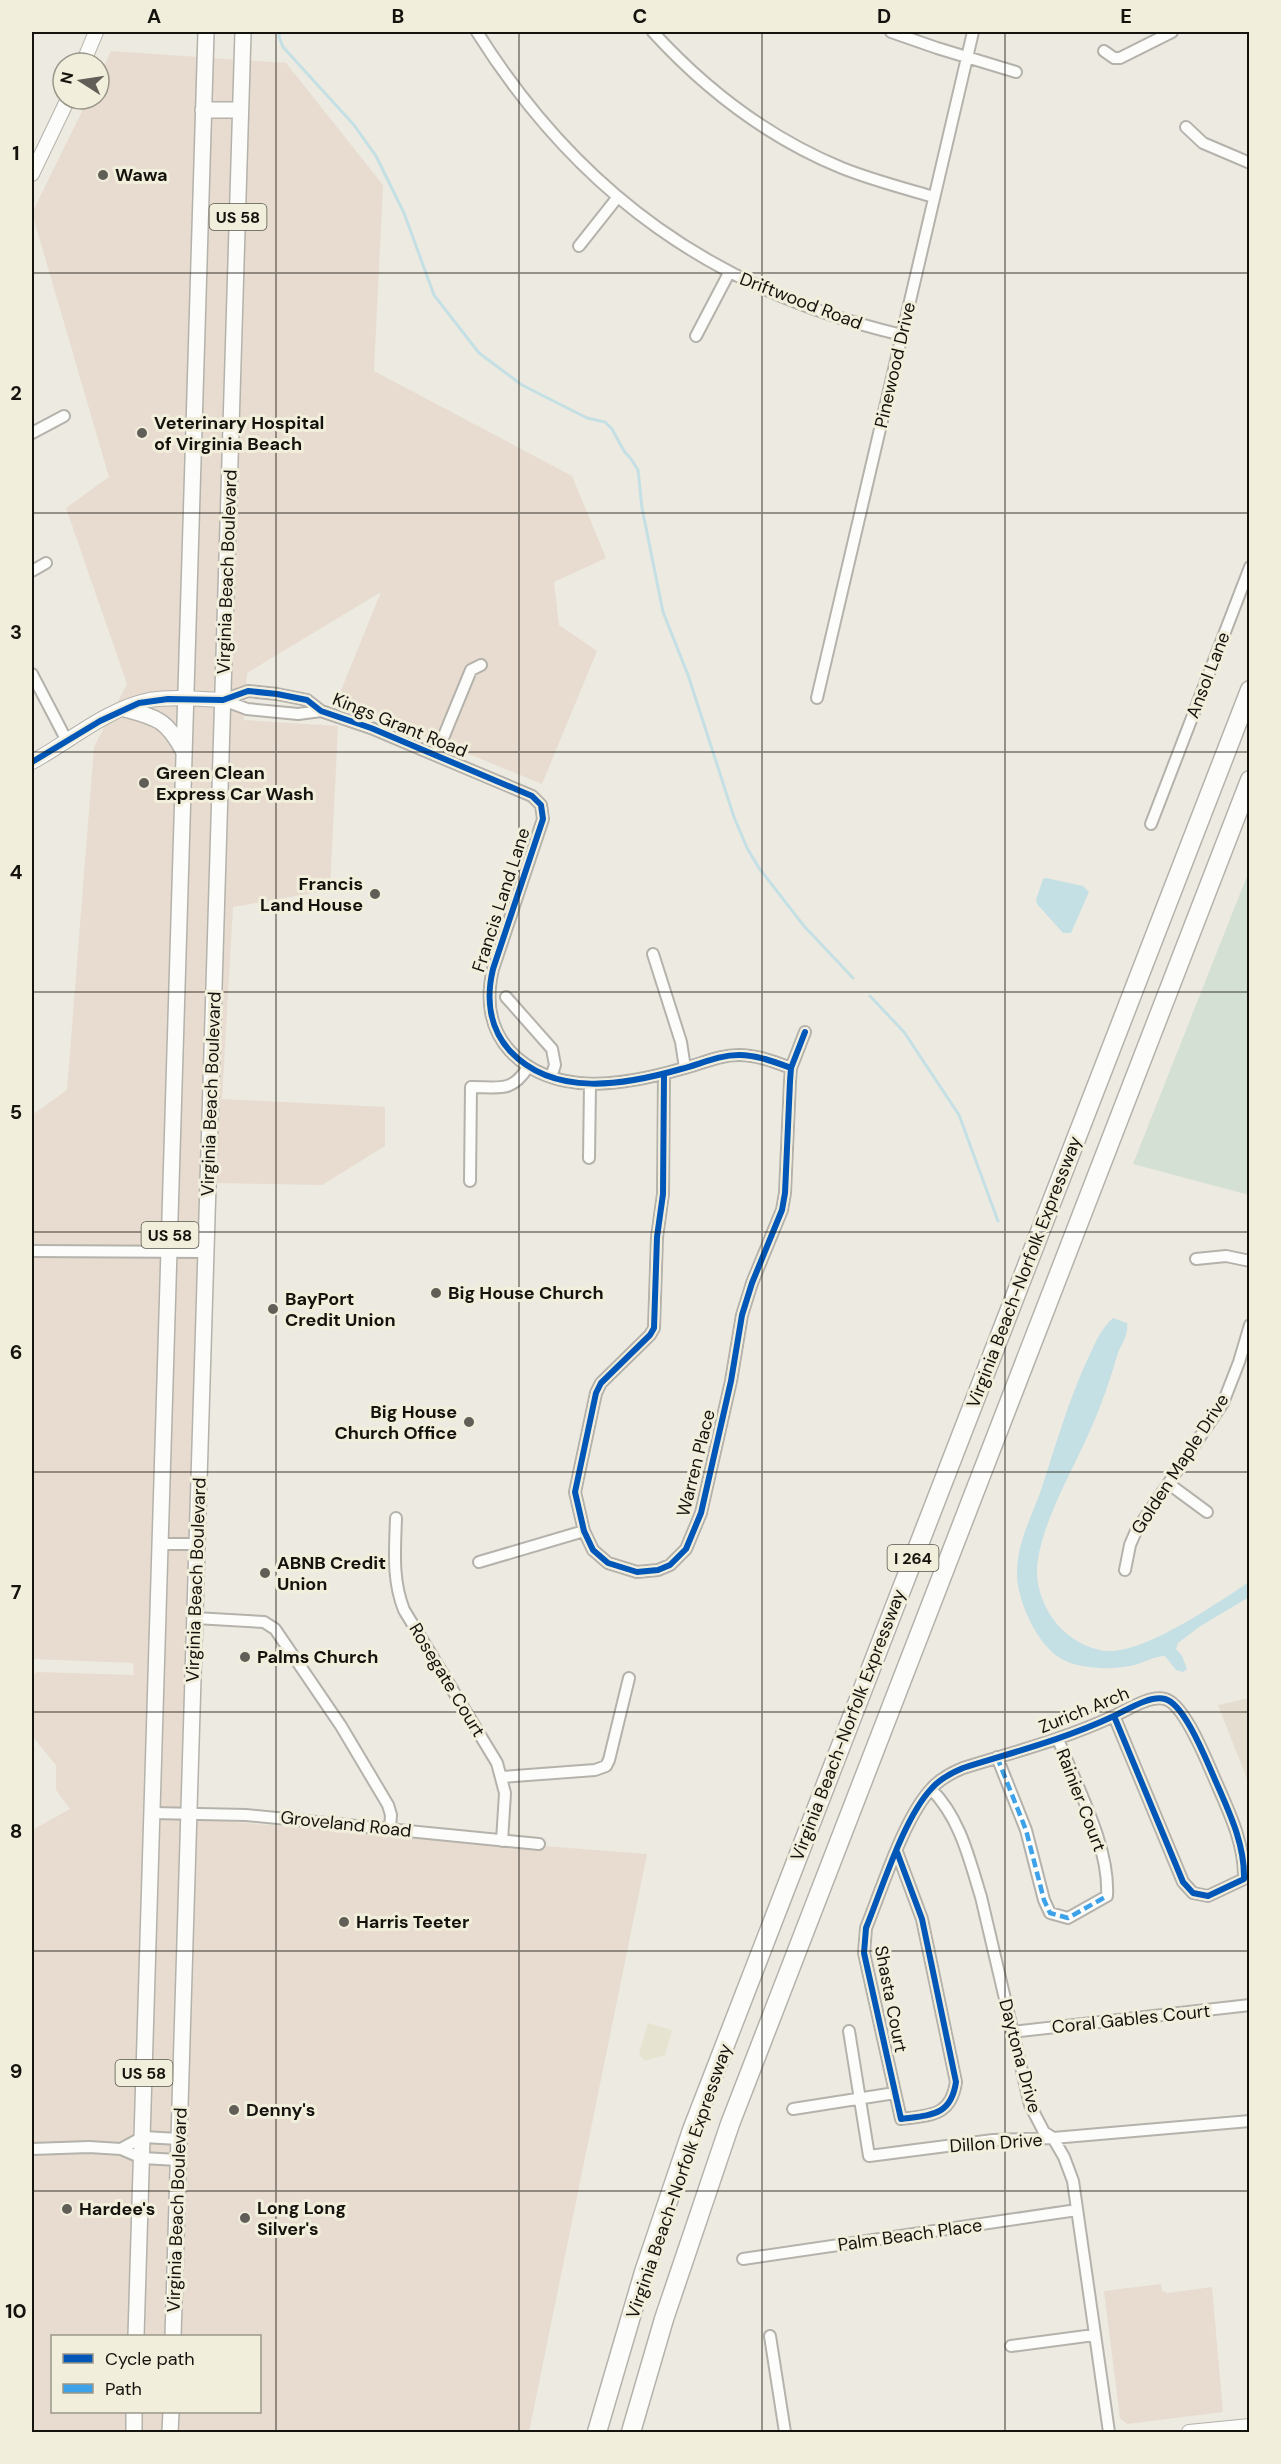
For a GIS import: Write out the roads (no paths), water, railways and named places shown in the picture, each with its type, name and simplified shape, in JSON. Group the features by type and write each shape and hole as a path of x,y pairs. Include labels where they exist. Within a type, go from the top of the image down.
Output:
{"highway":[{"name":"Virginia Beach-Norfolk Expressway","path":"597,2433 644,2272 692,2130 1250,690"},
{"name":"Virginia Beach-Norfolk Expressway","path":"631,2433 668,2308 730,2124 1250,780"}],"main road":[{"name":"Virginia Beach Boulevard","path":"136,2335 206,32"},
{"name":"Virginia Beach Boulevard","path":"173,2335 243,32"},
{"path":"203,110 240,110"},
{"path":"124,709 166,724 185,753"},
{"path":"134,2413 134,2433"},
{"path":"170,2433 171,2413"}],"street":[{"path":"88,51 96,32"},
{"name":"Driftwood Road","path":"477,32 495,61 552,134 617,198 680,244 729,273 829,316 902,335"},
{"path":"653,32 701,81 770,131 842,168 934,197"},
{"path":"891,32 1016,72"},
{"name":"Pinewood Drive","path":"817,698 973,32"},
{"path":"1104,51 1114,58 1120,58 1172,32"},
{"path":"32,174 62,111"},
{"path":"1186,127 1203,143 1250,163"},
{"path":"579,246 617,198"},
{"path":"696,336 729,273"},
{"path":"32,433 64,416"},
{"path":"32,571 46,563"},
{"name":"Ansol Lane","path":"1151,824 1250,567"},
{"path":"436,755 471,670 481,665"},
{"path":"32,674 67,741"},
{"name":"Kings Grant Road","path":"32,762 124,709 147,701 223,700 245,692 277,694 307,700 321,711 371,728 490,778"},
{"path":"223,700 248,709 298,714 321,711"},
{"name":"Francis Land Lane","path":"490,778 532,796 538,800 543,812 543,819 493,969 489,993 489,1010 500,1037 517,1058 551,1077 590,1084 636,1080 707,1060 740,1055 767,1060 791,1068"},
{"path":"653,954 681,1042 685,1068"},
{"path":"506,997 552,1049 555,1065 551,1077"},
{"name":"Warren Place","path":"663,1074 663,1194 657,1237 654,1328 650,1335 609,1372 596,1393 574,1492 584,1531 593,1550 608,1563 637,1572 652,1572 670,1565 686,1550 701,1513 721,1426 742,1315 755,1274 782,1210 785,1193 791,1068 805,1032"},
{"path":"470,1181 471,1087 512,1086 521,1078 528,1066"},
{"path":"589,1158 590,1084"},
{"path":"32,1251 206,1252"},
{"path":"1196,1259 1226,1256 1250,1261"},
{"name":"Golden Maple Drive","path":"1125,1570 1126,1556 1136,1531 1223,1403 1244,1364 1250,1325"},
{"path":"1169,1484 1208,1512"},
{"name":"Rosegate Court","path":"396,1518 396,1586 404,1610 495,1758 505,1793 502,1840"},
{"path":"478,1562 584,1531"},
{"path":"161,1544 198,1544"},
{"path":"195,1618 264,1622 275,1629 341,1726 388,1805 391,1815 390,1829"},
{"path":"502,1777 595,1770 606,1766 629,1678"},
{"name":"Zurich Arch","path":"931,1789 949,1774 963,1768 1058,1739 1157,1698 1165,1699 1178,1707 1224,1800 1242,1850 1244,1879 1208,1896 1193,1893 1183,1882 1114,1716"},
{"name":"Rainier Court","path":"997,1757 1026,1830 1044,1900 1050,1913 1068,1918 1107,1896 1106,1866 1058,1739"},
{"name":"Shasta Court","path":"897,1852 922,1919 956,2082 954,2099 943,2111 901,2119 864,1953 864,1941 897,1852 915,1812 931,1789"},
{"name":"Daytona Drive","path":"931,1789 953,1819 981,1897 1030,2105 1044,2132 1053,2139 1070,2170 1109,2433"},
{"name":"Groveland Road","path":"152,1813 246,1815 539,1844"},
{"name":"Coral Gables Court","path":"1012,2032 1250,2005"},
{"name":"Dillon Drive","path":"849,2031 869,2156 993,2140 1053,2139 1250,2121"},
{"path":"793,2109 895,2093"},
{"path":"121,2149 143,2137 179,2139"},
{"path":"32,2149 89,2147 121,2149 142,2158 178,2160"},
{"name":"Palm Beach Place","path":"743,2259 1077,2210"},
{"path":"770,2336 786,2433"},
{"path":"1011,2346 1095,2336"},
{"path":"1190,2433 1250,2426"}],"water":[{"path":"1043,879 1083,886 1089,892 1071,933 1063,933 1037,904 1036,900"},
{"path":"1113,1318 1127,1323 1126,1336 1093,1424 1048,1522 1039,1554 1037,1578 1042,1597 1056,1623 1083,1644 1107,1651 1141,1644 1161,1636 1249,1582 1249,1597 1199,1627 1178,1643 1176,1649 1182,1656 1187,1669 1183,1672 1176,1670 1165,1656 1117,1668 1087,1667 1060,1658 1044,1643 1030,1622 1018,1586 1017,1565 1021,1544 1069,1404 1095,1343"}],"waterway":[{"path":"280,32 279,37 283,47 354,125 376,156 404,213 434,295 479,353 522,385 587,418 605,422 612,429 638,470 642,508 663,612 688,675 734,817 747,848 759,868 804,926 853,978"},
{"path":"870,996 904,1032 959,1115 998,1221"}],"place":[{"name":"Wawa","path":"103,175"},
{"name":"Veterinary Hospital of Virginia Beach","path":"142,433"},
{"name":"Green Clean Express Car Wash","path":"144,783"},
{"name":"Francis Land House","path":"375,894"},
{"name":"Big House Church","path":"436,1293"},
{"name":"BayPort Credit Union","path":"273,1309"},
{"name":"Big House Church Office","path":"469,1422"},
{"name":"ABNB Credit Union","path":"265,1573"},
{"name":"Palms Church","path":"245,1657"},
{"name":"Harris Teeter","path":"344,1922"},
{"name":"Denny's","path":"234,2110"},
{"name":"Hardee's","path":"67,2209"},
{"name":"Long Long Silver's","path":"245,2218"}]}
